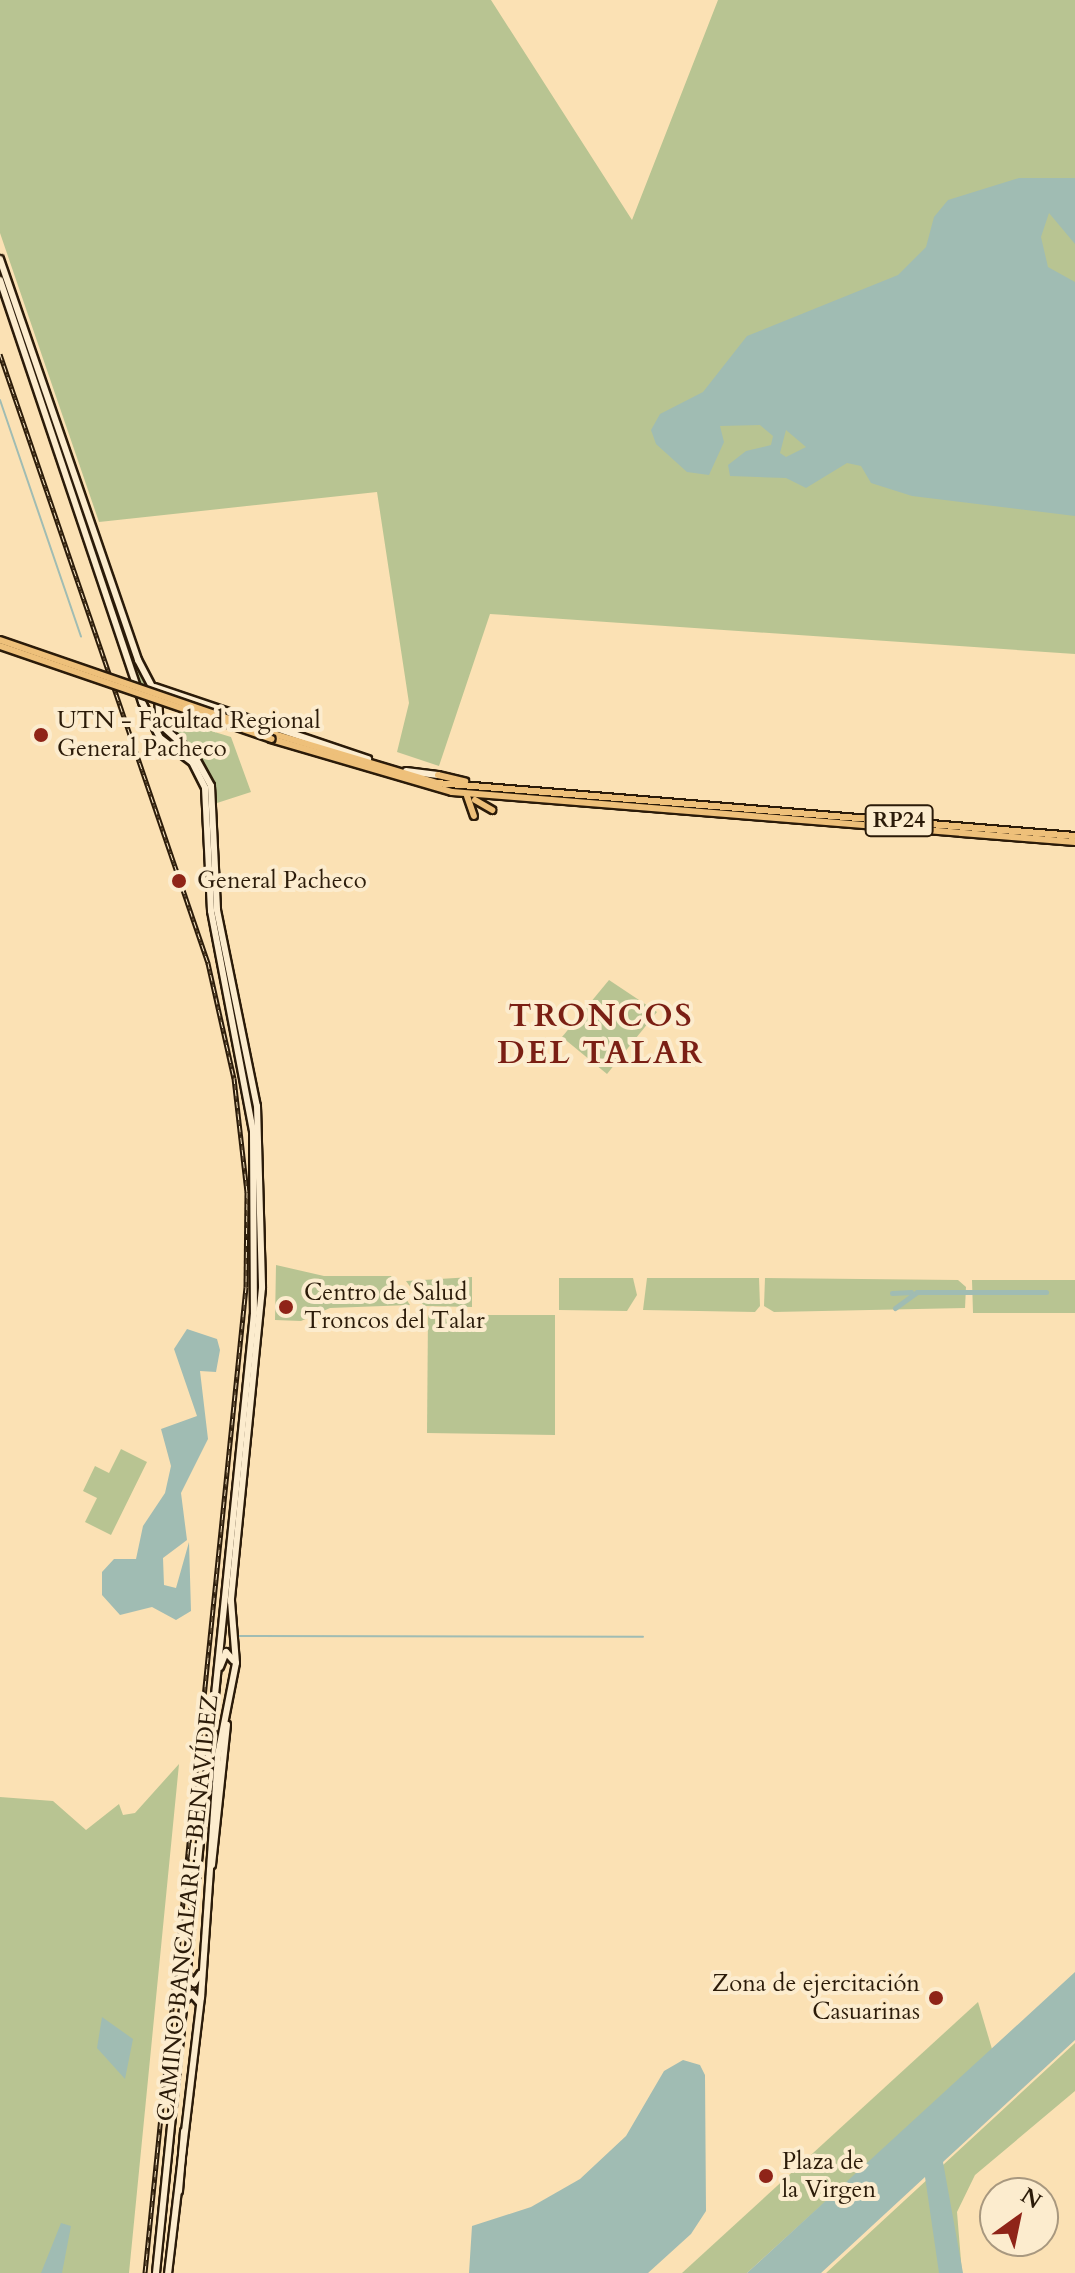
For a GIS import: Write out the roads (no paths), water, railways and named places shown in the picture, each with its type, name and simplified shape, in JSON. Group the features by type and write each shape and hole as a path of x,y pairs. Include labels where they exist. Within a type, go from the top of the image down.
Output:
{"main road":[{"name":"CAMINO BANCALARI - BENAVÍDEZ","path":"0,259 138,660 154,687 162,728 199,761 213,791 217,910 257,1106 262,1288 231,1601 233,1676 208,1888 200,2006 183,2114 187,2153 174,2218 168,2272"},
{"name":"CAMINO BANCALARI - BENAVÍDEZ","path":"0,280 138,690 158,735 192,762 207,794 211,911 246,1066 256,1161 254,1313 156,2273"},
{"name":"RP24","path":"0,643 419,779 1075,839"},
{"name":"RP24","path":"0,643 271,739 452,792 1075,839"},
{"path":"138,690 154,687 396,768 488,786"},
{"path":"452,792 472,798 492,810"},
{"path":"472,798 474,816"},
{"path":"214,1691 226,1652 233,1676"},
{"path":"192,1920 188,1980 197,1982 202,1966"},
{"path":"177,2064 185,1997 194,1994 200,2006"}],"water":[{"path":"1019,178 1075,178 1075,244 1049,213 1041,237 1048,267 1075,282 1075,516 912,496 871,483 861,466 847,463 806,488 786,478 730,476 728,465 746,451 771,445 773,436 760,425 720,426 724,442 709,475 687,472 656,444 651,430 660,414 703,392 747,336 898,275 926,247 934,217 948,200","holes":["786,430 806,447 786,457 780,453"]},
{"path":"187,1329 217,1339 220,1350 216,1372 200,1371 208,1439 181,1493 187,1540 163,1558 164,1585 176,1588 189,1542 191,1611 176,1620 152,1607 120,1615 102,1595 102,1572 114,1559 136,1559 143,1526 165,1493 171,1466 161,1429 197,1416 174,1349"},
{"path":"1075,1972 1075,2040 943,2162 963,2273 939,2273 925,2177 821,2273 747,2273"},
{"path":"102,2017 133,2039 125,2079 97,2048"},
{"path":"683,2060 700,2065 705,2075 706,2211 691,2234 648,2273 469,2273 472,2226 531,2207 580,2179 626,2136 664,2071"},
{"path":"61,2223 71,2226 62,2273 41,2273"}],"waterway":[{"path":"0,400 81,636"},
{"path":"892,1293 911,1292"},
{"path":"895,1308 917,1292 1046,1292"},
{"path":"238,1636 643,1637"}],"railway":[{"path":"0,354 208,963 234,1078 247,1192 246,1287 145,2273"}],"place":[{"name":"UTN - Facultad Regional General Pacheco","path":"41,735"},
{"name":"General Pacheco","path":"179,881"},
{"name":"Centro de Salud Troncos del Talar","path":"286,1307"},
{"name":"Zona de ejercitación Casuarinas","path":"936,1998"},
{"name":"Plaza de la Virgen","path":"766,2176"}],"district":[{"name":"TRONCOS DEL TALAR","path":"601,1036"}]}
